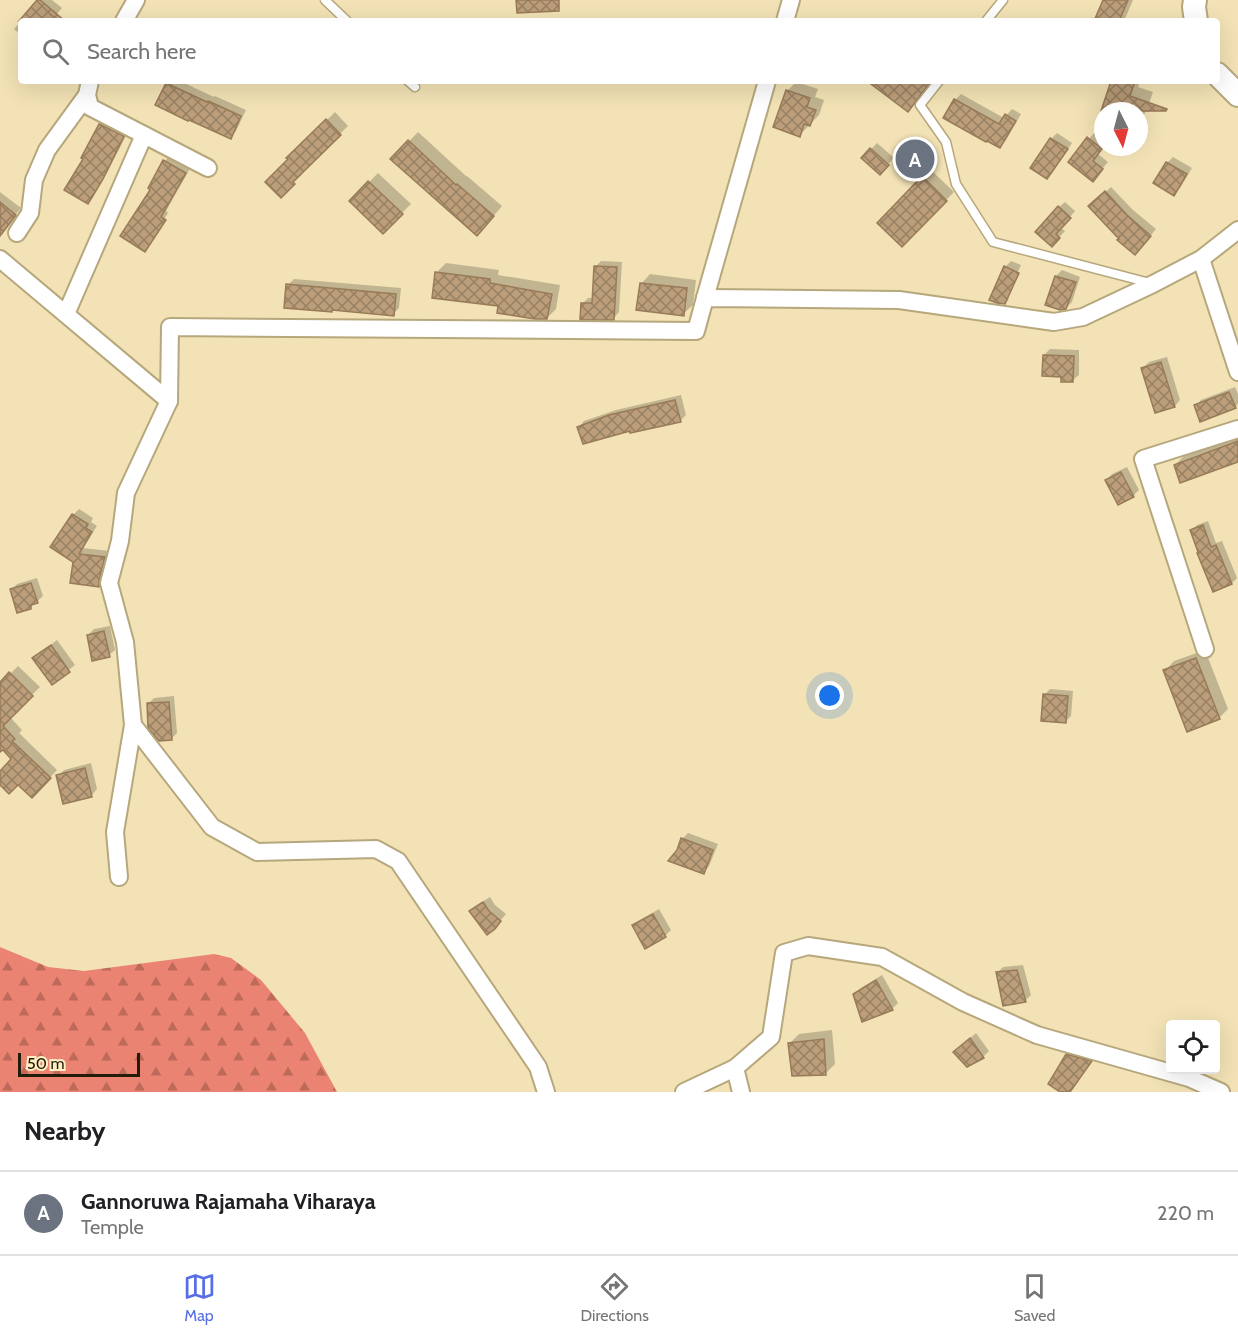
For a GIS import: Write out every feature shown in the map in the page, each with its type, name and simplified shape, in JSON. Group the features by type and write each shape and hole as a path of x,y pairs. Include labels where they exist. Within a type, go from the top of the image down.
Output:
{"street":[{"path":"126,18 136,0"},
{"path":"786,18 791,0"},
{"path":"1196,0 1194,7 1196,18"},
{"path":"1220,78 1238,95"},
{"path":"119,877 115,832 133,725 125,642 109,583 120,541 126,493 169,400 170,327 696,331 766,84"},
{"path":"88,88 90,106 208,168"},
{"path":"17,233 30,213 34,180 47,150 88,88"},
{"path":"66,314 144,135"},
{"path":"705,298 899,300 1054,322 1083,318 1153,284 1201,259 1238,230"},
{"path":"0,259 169,400"},
{"path":"1201,259 1238,372"},
{"path":"1205,649 1143,459 1238,429"},
{"path":"133,725 212,827 257,852 376,849 398,861 538,1067 546,1092"},
{"path":"684,1092 735,1068 771,1037 784,953 808,946 882,957 963,1002 1037,1035 1189,1078 1221,1092"},
{"path":"735,1068 741,1092"}],"lane":[{"path":"325,0 344,18"},
{"path":"989,18 1003,0"},
{"path":"937,84 920,105 946,142 956,184 993,242 1153,284"}],"green space":[{"path":"0,947 48,967 84,971 214,954 231,958 261,980 305,1033 337,1092 0,1092"}],"building":[{"path":"37,0 40,0 61,18 22,18"},
{"path":"516,0 559,0 559,11 517,13"},
{"path":"1103,0 1128,0 1120,18 1095,18"},
{"path":"166,84 168,84 241,116 231,139 155,105"},
{"path":"871,84 929,84 908,112"},
{"path":"1110,84 1134,84 1130,96 1147,102 1104,102"},
{"path":"786,90 810,98 807,107 816,110 810,126 804,124 800,137 773,127"},
{"path":"954,99 999,124 1005,114 1016,121 1000,148 943,118"},
{"path":"1148,102 1167,109 1166,111 1148,111"},
{"path":"326,119 341,135 293,182 295,184 281,198 265,182"},
{"path":"99,124 124,136 88,204 64,190 83,159 81,158"},
{"path":"1087,137 1094,143 1094,156 1097,156 1093,161 1103,169 1093,182 1068,162"},
{"path":"1050,138 1068,149 1047,179 1030,168"},
{"path":"408,140 456,185 494,216 477,236 390,159"},
{"path":"870,148 889,165 880,175 861,158"},
{"path":"163,160 186,173 161,217 166,220 145,252 120,236 150,190 148,188"},
{"path":"1166,162 1187,174 1174,196 1153,183"},
{"path":"922,176 947,201 902,247 877,223"},
{"path":"368,181 403,214 383,234 349,201"},
{"path":"1105,191 1151,236 1135,255 1117,240 1119,239 1088,206"},
{"path":"0,202 16,215 0,236"},
{"path":"1058,206 1071,218 1056,234 1060,238 1052,247 1035,232"},
{"path":"594,266 617,267 614,320 580,320 581,303 592,303"},
{"path":"1004,266 1019,273 1005,304 989,300"},
{"path":"435,272 490,279 490,283 552,294 547,319 497,313 498,306 432,298"},
{"path":"1055,276 1076,282 1066,309 1060,310 1045,305"},
{"path":"640,283 687,288 684,316 636,310"},
{"path":"286,284 396,294 394,316 284,308"},
{"path":"1043,355 1074,356 1073,382 1061,382 1061,377 1042,376"},
{"path":"1161,362 1175,407 1155,413 1141,368"},
{"path":"1229,392 1236,408 1200,422 1194,405"},
{"path":"675,400 681,422 630,433 630,431 583,444 577,427 609,415"},
{"path":"1238,441 1238,462 1180,483 1174,465"},
{"path":"1121,472 1134,497 1118,505 1105,480"},
{"path":"72,514 88,524 86,528 92,532 79,554 105,557 99,587 70,583 73,562 50,547"},
{"path":"1203,525 1211,547 1216,545 1232,584 1213,592 1190,530"},
{"path":"31,583 38,603 31,605 31,609 17,613 10,589"},
{"path":"104,631 110,657 92,661 87,635"},
{"path":"51,645 70,672 52,685 32,658"},
{"path":"1196,658 1220,719 1187,732 1163,670"},
{"path":"9,672 33,696 3,726 15,739 12,741 51,778 32,798 18,785 9,794 0,785 0,771 11,759 3,750 0,752 0,682"},
{"path":"1043,694 1068,696 1066,723 1041,721"},
{"path":"169,702 172,740 159,741 148,728 147,703"},
{"path":"85,768 92,797 63,804 56,775"},
{"path":"681,838 713,850 704,874 668,861 677,850"},
{"path":"483,902 489,911 501,921 487,935 469,911"},
{"path":"653,914 666,937 645,949 632,925"},
{"path":"1017,970 1026,1002 1003,1006 996,972"},
{"path":"876,980 893,1010 862,1022 853,994"},
{"path":"970,1038 984,1058 967,1067 953,1052"},
{"path":"824,1039 826,1075 792,1076 788,1043"},
{"path":"1066,1054 1092,1061 1070,1092 1060,1092 1048,1084"}],"place":[{"name":"Gannoruwa Rajamaha Viharaya","path":"915,159"}]}
